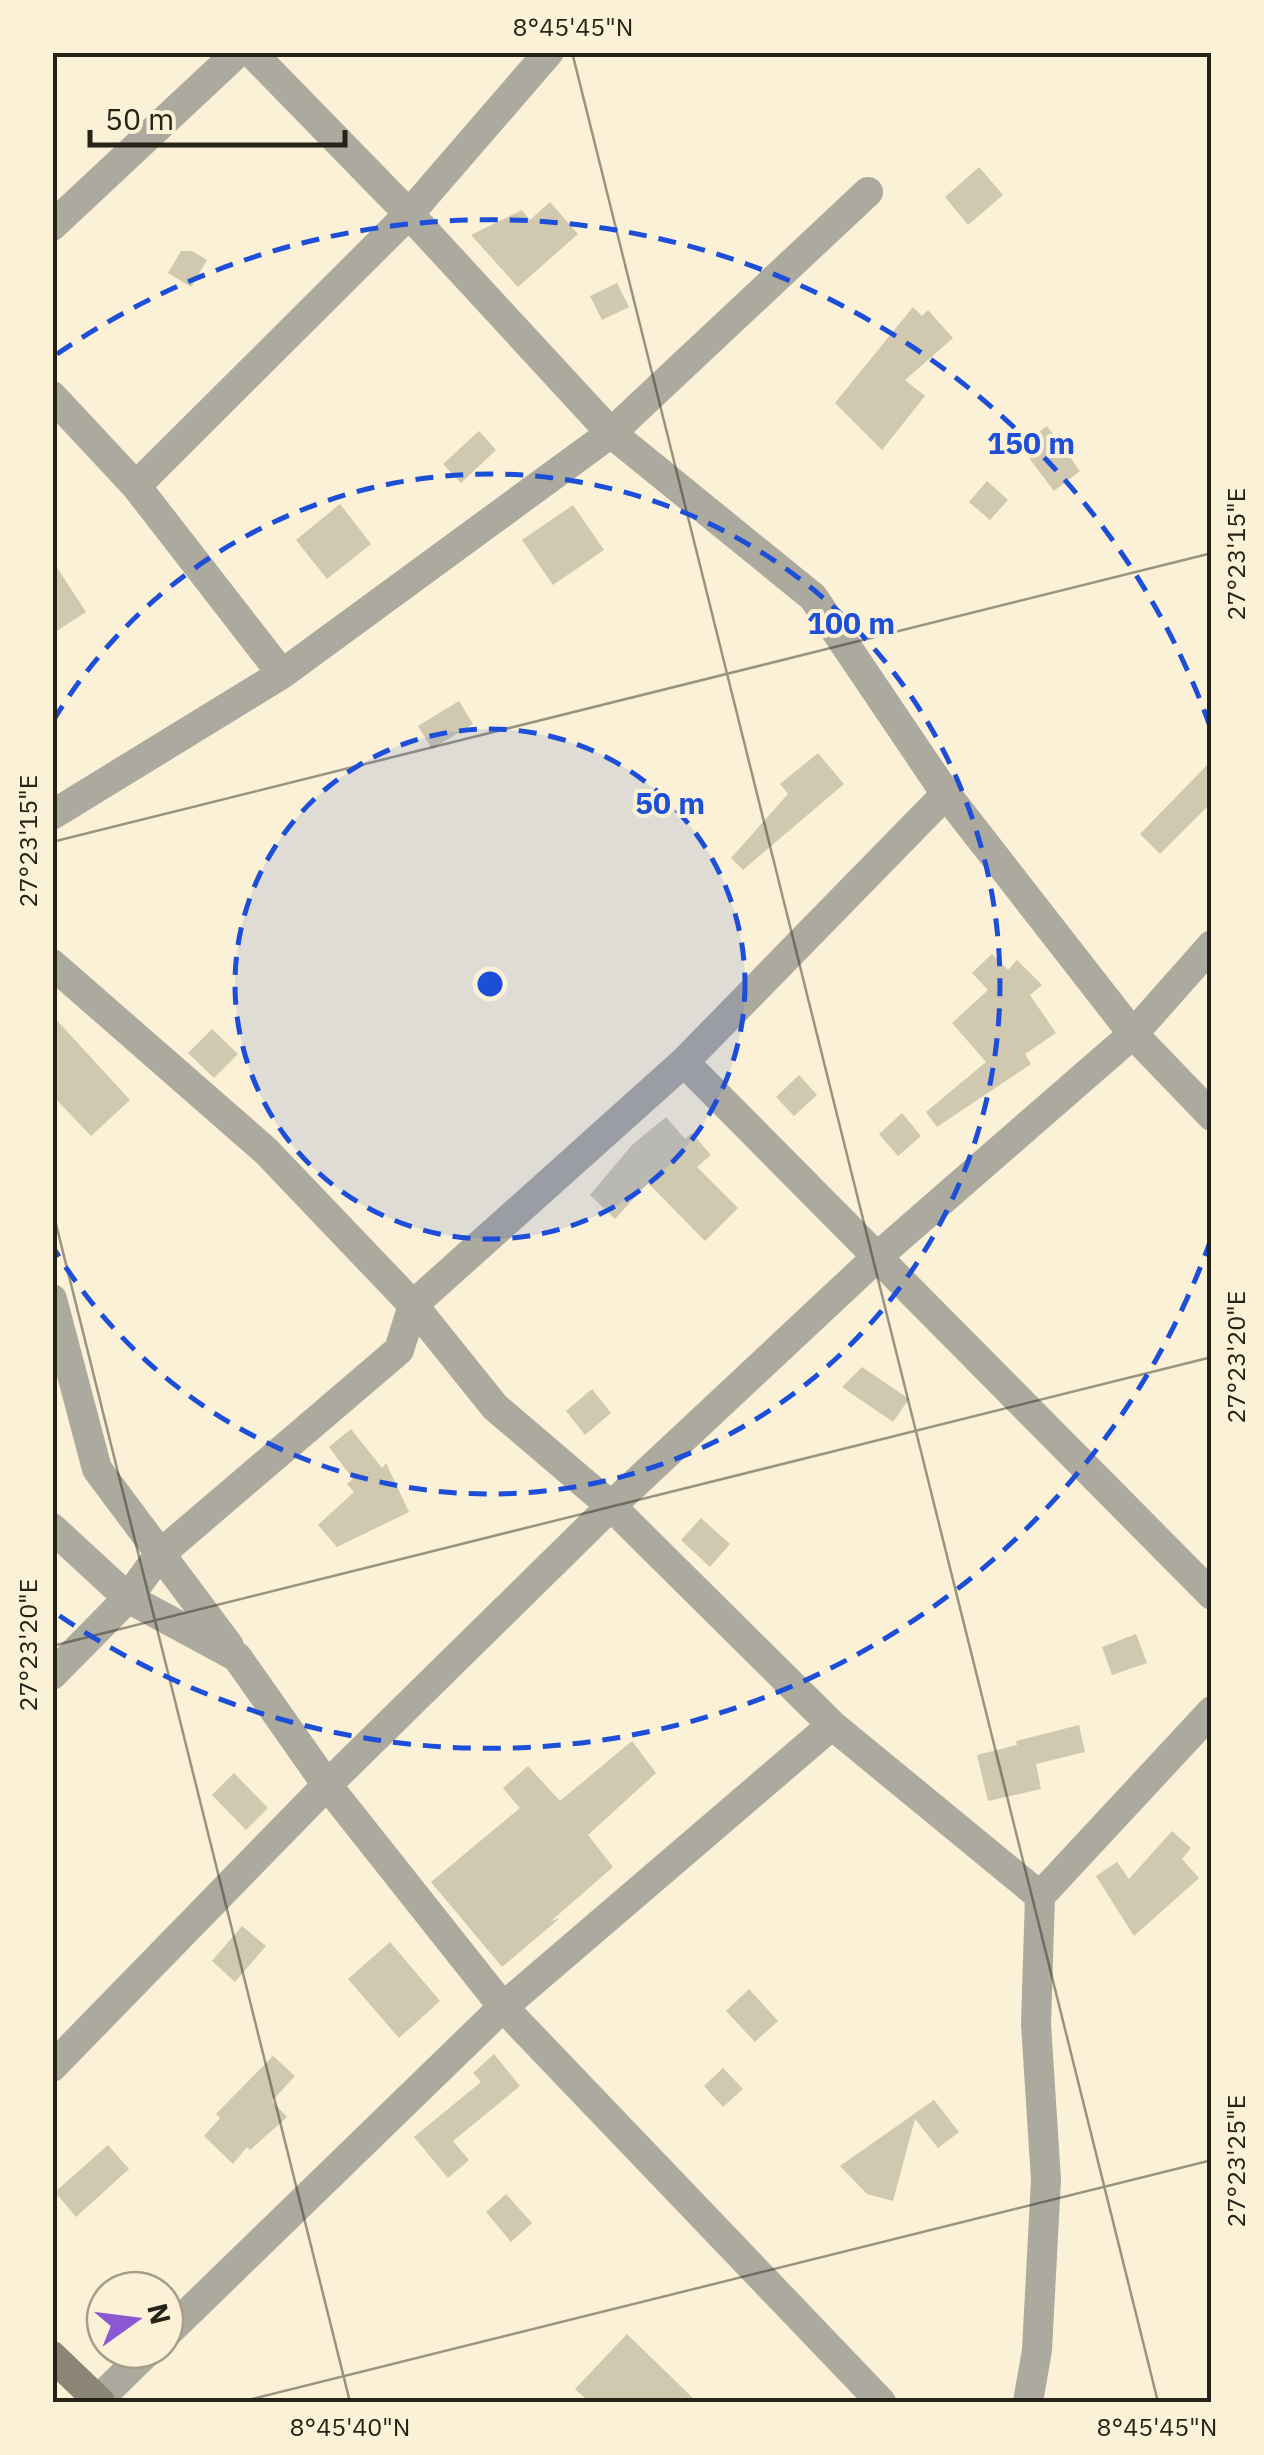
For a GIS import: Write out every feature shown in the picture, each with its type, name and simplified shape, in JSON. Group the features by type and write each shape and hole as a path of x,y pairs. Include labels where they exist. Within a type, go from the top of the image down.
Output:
{"main road":[{"path":"52,2356 99,2401"}],"street":[{"path":"52,226 238,52"},
{"path":"250,52 410,214 611,433 813,597 946,794 1133,1034 1212,1116"},
{"path":"136,486 410,214 548,52"},
{"path":"52,815 282,674 611,433 868,192"},
{"path":"52,396 136,486 282,674"},
{"path":"52,1675 128,1598 160,1556 399,1350 413,1305 684,1062 946,794"},
{"path":"52,2066 327,1786 611,1506 877,1257 1133,1034 1212,945"},
{"path":"52,964 266,1150 413,1305 495,1407 611,1506 832,1725 1040,1896"},
{"path":"684,1062 1212,1595"},
{"path":"52,1299 97,1468 327,1786 504,2006 881,2402"},
{"path":"52,1528 128,1598 237,1657"},
{"path":"1028,2402 1038,2350 1046,2180 1036,2024 1040,1896 1212,1712"},
{"path":"185,2316 504,2006 832,1725"},
{"path":"99,2401 129,2370"}],"building":[{"path":"979,167 1003,195 968,225 945,197"},
{"path":"550,202 578,234 518,287 471,235 522,210 530,220"},
{"path":"181,251 192,251 207,260 191,287 168,273"},
{"path":"617,283 629,307 602,320 590,296"},
{"path":"913,307 922,316 928,310 953,338 905,380 925,396 882,450 835,403"},
{"path":"1047,426 1080,471 1054,491 1020,446"},
{"path":"479,431 496,450 461,483 443,464"},
{"path":"987,481 1008,500 990,520 969,502"},
{"path":"340,504 371,544 327,579 296,540"},
{"path":"573,505 604,550 553,585 522,540"},
{"path":"52,560 86,612 52,634"},
{"path":"459,701 473,724 432,749 418,726"},
{"path":"818,753 844,784 743,870 731,858 788,794 780,784"},
{"path":"1212,760 1212,802 1160,854 1140,834"},
{"path":"992,954 1008,970 1017,960 1042,985 1030,995 1056,1033 1025,1054 1031,1064 937,1127 926,1112 986,1062 952,1023 988,990 972,973"},
{"path":"52,1015 130,1100 91,1136 52,1095"},
{"path":"212,1029 238,1054 214,1078 188,1053"},
{"path":"799,1075 817,1095 794,1116 776,1097"},
{"path":"902,1113 921,1136 898,1156 879,1134"},
{"path":"666,1117 685,1139 692,1133 711,1155 697,1167 738,1208 705,1241 648,1183 615,1219 590,1195 632,1145"},
{"path":"862,1367 909,1399 893,1422 842,1387"},
{"path":"592,1389 611,1413 585,1435 566,1411"},
{"path":"351,1429 382,1468 386,1463 409,1512 337,1547 318,1525 354,1492 347,1484 353,1479 329,1447"},
{"path":"701,1518 730,1544 710,1567 681,1540"},
{"path":"1136,1634 1147,1663 1112,1675 1102,1647"},
{"path":"1079,1725 1085,1752 1036,1764 1041,1789 988,1801 977,1755"},
{"path":"632,1741 656,1773 588,1835 613,1867 502,1967 431,1882 520,1808 503,1788 528,1766 560,1801"},
{"path":"234,1773 268,1808 246,1830 212,1795"},
{"path":"1172,1831 1191,1848 1182,1859 1199,1878 1134,1936 1096,1876 1117,1862 1129,1879"},
{"path":"242,1926 266,1946 235,1982 212,1961"},
{"path":"390,1942 440,2001 399,2038 348,1979"},
{"path":"749,1989 778,2021 755,2042 726,2011"},
{"path":"494,2054 520,2086 453,2141 469,2160 448,2178 414,2137 481,2082 473,2073"},
{"path":"273,2056 295,2076 272,2101 287,2117 250,2150 247,2147 233,2164 204,2136 220,2118 216,2114"},
{"path":"723,2068 743,2089 723,2107 704,2086"},
{"path":"934,2100 959,2132 938,2148 915,2119 893,2201 867,2194 840,2166"},
{"path":"108,2145 129,2169 76,2217 55,2192"},
{"path":"506,2194 532,2223 511,2242 486,2212"},
{"path":"627,2334 697,2402 589,2402 575,2389"}]}
